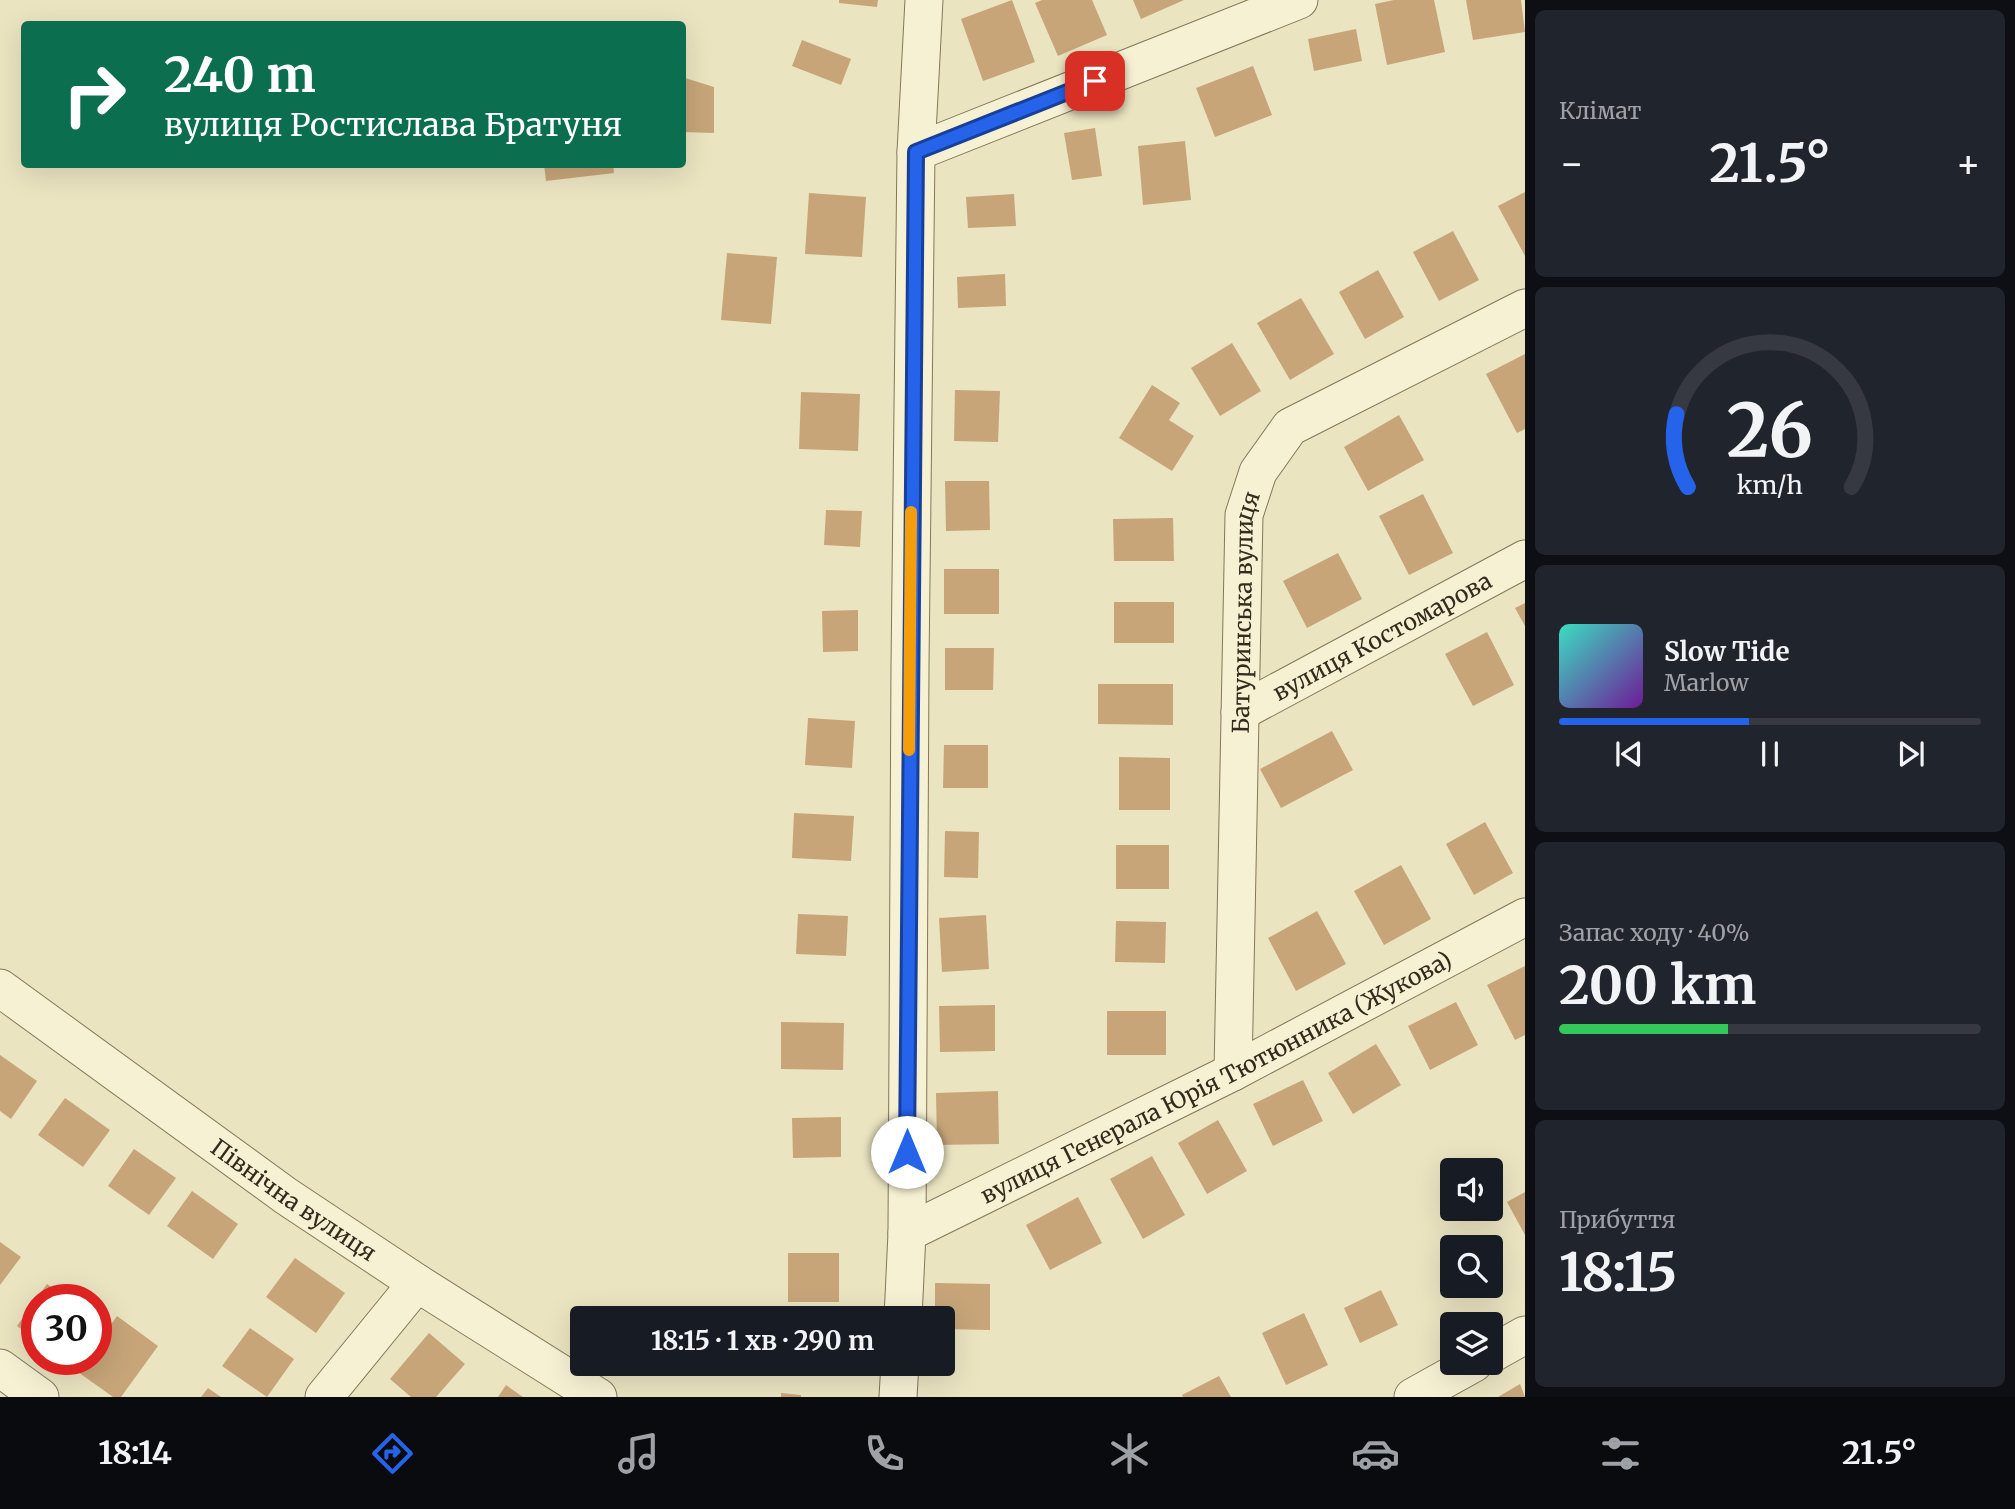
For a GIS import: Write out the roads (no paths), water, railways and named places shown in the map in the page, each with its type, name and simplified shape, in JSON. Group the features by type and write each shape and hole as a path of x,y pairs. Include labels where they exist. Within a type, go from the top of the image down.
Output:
{"street":[{"path":"903,1306 907,1233 916,152 924,0"},
{"path":"916,152 1300,0"},
{"name":"Батуринська вулиця","path":"1233,1072 1244,515 1258,472 1290,427 1525,308"},
{"name":"вулиця Костомарова","path":"1240,712 1525,559"},
{"name":"вулиця Генерала Юрія Тютюнника (Жукова)","path":"907,1233 1233,1072 1525,917"},
{"name":"Північна вулиця","path":"0,988 286,1196 417,1283 598,1397"},
{"path":"324,1397 417,1283"},
{"path":"1503,1347 1525,1335"},
{"path":"0,1368 40,1397"},
{"path":"1413,1397 1452,1375"},
{"path":"898,1397 899,1376"}]}
